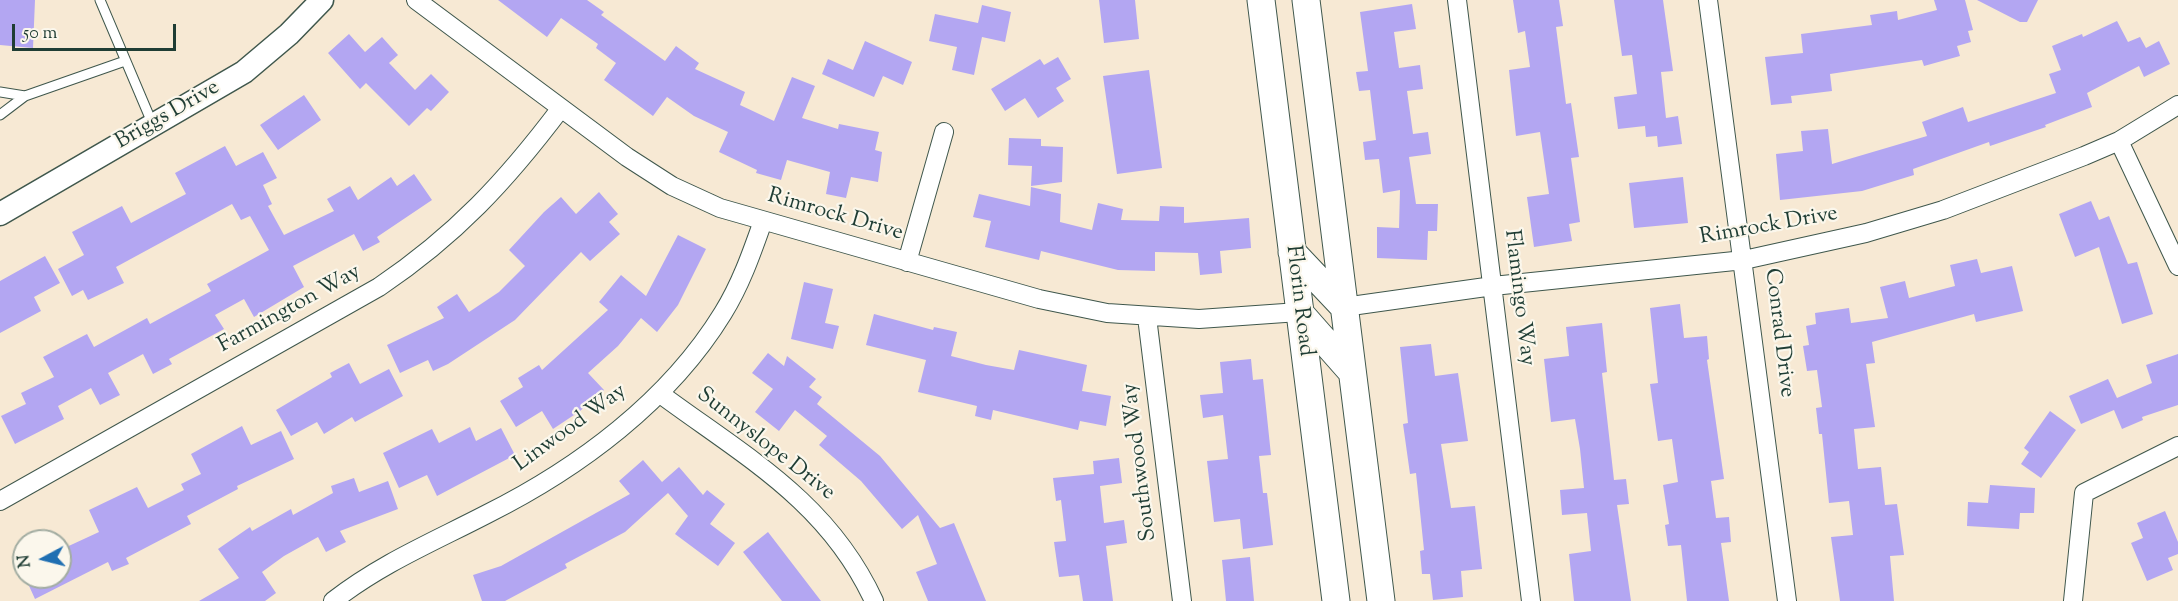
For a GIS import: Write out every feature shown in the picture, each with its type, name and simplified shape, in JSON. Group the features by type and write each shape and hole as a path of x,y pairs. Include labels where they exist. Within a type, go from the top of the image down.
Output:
{"main road":[{"name":"Florin Road","path":"1261,0 1336,601"},
{"name":"Florin Road","path":"1306,0 1381,601"},
{"path":"1292,252 1344,307"},
{"path":"1299,312 1351,371"}],"street":[{"name":"Briggs Drive","path":"0,214 244,72 289,34 322,0"},
{"name":"Rimrock Drive","path":"416,0 627,157 672,186 720,208 1039,299 1107,313 1199,319 1299,312"},
{"name":"Flamingo Way","path":"1457,0 1531,601"},
{"name":"Conrad Drive","path":"1708,0 1744,260 1787,601"},
{"name":"Rimrock Drive","path":"1344,307 1493,286 1744,260 1866,233 1943,210 2119,141 2178,105"},
{"name":"Farmington Way","path":"0,501 369,293 405,270 477,210 519,164 561,108"},
{"path":"907,262 944,132"},
{"path":"2119,141 2178,266"},
{"name":"Linwood Way","path":"333,601 358,581 399,556 531,490 612,434 658,393 694,355 723,312 747,265 763,221"},
{"name":"Southwood Way","path":"1147,317 1182,601"},
{"name":"Sunnyslope Drive","path":"658,393 805,502 852,558 874,601"},
{"path":"2073,601 2084,493 2178,446"}],"lane":[{"path":"100,0 153,125"},
{"path":"0,115 25,96 125,61"},
{"path":"0,92 25,96"}],"building":[{"path":"0,0 35,0 33,48 0,45"},
{"path":"498,0 587,0 604,12 601,15 665,61 676,46 699,63 695,69 745,92 740,105 774,121 792,77 815,86 802,118 838,129 839,124 879,132 875,150 882,152 878,182 851,177 846,198 826,194 830,172 787,160 781,180 756,173 757,170 719,152 728,132 694,116 667,97 653,116 604,80 616,63 596,48 598,44 561,18 547,37"},
{"path":"1099,0 1135,0 1139,39 1104,43"},
{"path":"1513,0 1559,0 1563,26 1556,27 1566,104 1571,103 1579,157 1571,158 1580,222 1569,224 1572,241 1534,247 1527,197 1549,194 1540,132 1516,136 1509,70 1530,67 1525,31 1518,33"},
{"path":"1614,0 1663,0 1673,71 1661,72 1666,118 1678,116 1682,144 1658,147 1657,136 1646,137 1645,126 1618,129 1614,97 1637,94 1632,55 1622,56"},
{"path":"1934,0 1965,0 1973,30 1968,31 1971,42 1957,46 1960,56 1924,66 1922,60 1830,74 1832,91 1791,96 1792,103 1771,105 1765,57 1803,53 1801,34 1872,25 1870,15 1897,11 1898,20 1937,10"},
{"path":"1977,0 2038,0 2027,22 2020,22"},
{"path":"1412,4 1416,29 1394,32 1399,68 1420,65 1423,89 1407,91 1413,134 1428,132 1431,154 1409,157 1416,204 1438,204 1437,231 1428,231 1427,260 1377,258 1377,227 1399,228 1400,190 1383,193 1379,159 1365,160 1363,142 1376,140 1370,90 1359,91 1356,72 1368,71 1360,12"},
{"path":"982,5 1011,12 1005,42 982,37 974,75 952,70 957,47 929,41 935,14 978,23"},
{"path":"2117,21 2128,42 2140,37 2146,48 2159,41 2170,64 2144,77 2139,66 2087,93 2092,107 2045,125 2046,127 1990,146 1989,142 1913,169 1914,175 1862,191 1780,200 1776,154 1803,151 1801,131 1828,129 1832,164 1927,136 1922,122 1963,107 1968,122 2056,93 2049,74 2061,70 2052,46 2082,34 2083,37"},
{"path":"349,34 365,52 382,37 398,55 389,63 415,90 431,74 449,92 431,111 427,108 409,126 366,83 360,89 328,53"},
{"path":"865,41 912,62 903,85 883,76 874,97 822,74 828,59 853,70"},
{"path":"1058,57 1071,79 1056,88 1064,101 1038,118 1025,98 1005,111 991,89 1040,59 1044,65"},
{"path":"1149,70 1162,168 1117,174 1103,76"},
{"path":"304,95 321,120 278,150 260,125"},
{"path":"1009,138 1041,139 1041,146 1063,147 1062,182 1031,186 1032,166 1008,165"},
{"path":"225,146 236,166 263,152 277,178 263,185 272,204 268,206 284,235 334,211 327,199 350,186 358,200 391,177 397,186 414,174 432,200 377,237 380,242 363,251 354,234 293,266 304,287 254,317 244,299 215,315 224,329 169,359 172,364 153,374 143,354 108,373 120,395 100,405 91,388 58,406 64,419 15,444 1,416 26,404 21,393 54,377 43,357 87,334 94,347 147,318 150,324 211,291 207,284 269,250 250,216 241,220 232,204 116,267 124,283 88,300 83,290 72,296 58,269 84,255 72,232 122,206 131,223 186,194 175,173"},
{"path":"1683,177 1688,223 1634,228 1629,183"},
{"path":"1031,187 1061,194 1060,222 1092,230 1098,203 1123,209 1121,220 1159,221 1160,206 1184,207 1184,223 1249,218 1251,248 1220,251 1222,273 1200,275 1198,253 1155,252 1155,271 1118,270 1041,251 1039,260 985,247 991,221 973,217 979,194 1030,206"},
{"path":"599,192 618,214 609,222 620,234 590,261 581,252 515,320 448,364 433,371 428,360 400,373 387,345 444,318 437,307 457,294 469,312 499,292 525,266 509,250 544,212 561,197 576,214"},
{"path":"2091,201 2099,220 2109,216 2128,264 2137,262 2153,314 2122,324 2099,247 2075,257 2059,214"},
{"path":"678,235 706,249 678,305 657,332 641,318 618,346 588,373 604,390 580,411 553,429 542,411 516,427 500,401 523,387 518,378 539,365 542,370 608,310 599,302 621,275 646,296"},
{"path":"45,256 60,283 34,297 41,311 0,333 0,281"},
{"path":"1977,259 1981,273 2012,266 2023,311 1976,322 1974,314 1872,342 1875,363 1866,364 1875,427 1854,429 1858,469 1881,467 1885,505 1897,504 1904,555 1890,556 1894,601 1840,601 1831,537 1853,535 1849,501 1829,503 1822,434 1819,434 1816,408 1822,407 1817,370 1807,371 1803,346 1809,345 1806,326 1816,324 1815,313 1849,308 1851,323 1888,318 1880,287 1905,281 1909,298 1955,286 1950,265"},
{"path":"804,282 833,289 825,323 839,326 833,349 791,339"},
{"path":"1680,304 1684,338 1707,336 1709,359 1707,360 1724,479 1711,481 1716,518 1729,517 1731,542 1721,543 1729,601 1687,601 1681,545 1668,546 1665,525 1669,524 1663,485 1678,482 1672,439 1658,441 1650,384 1658,383 1650,308"},
{"path":"874,314 933,330 934,327 957,332 951,356 986,365 1014,370 1019,350 1087,365 1082,391 1111,396 1106,426 1080,421 1078,430 993,410 991,420 975,416 977,406 918,392 926,360 866,345"},
{"path":"1602,323 1607,372 1602,373 1614,480 1626,479 1629,504 1617,505 1631,601 1574,601 1569,554 1591,551 1587,513 1562,515 1560,490 1584,488 1580,449 1575,419 1551,422 1544,359 1569,356 1566,327"},
{"path":"1431,344 1435,376 1458,373 1468,441 1441,444 1451,508 1475,506 1482,569 1461,571 1463,597 1433,600 1430,574 1422,574 1420,551 1424,550 1416,473 1410,474 1403,424 1408,423 1400,347"},
{"path":"768,353 784,366 787,356 816,379 809,387 822,397 817,404 880,456 940,528 954,523 986,601 928,601 916,572 937,564 918,515 902,529 861,481 819,445 827,436 795,410 779,431 755,412 773,389 752,373"},
{"path":"2178,354 2178,405 2142,417 2143,420 2122,429 2114,410 2081,424 2069,396 2108,379 2117,398 2152,383 2146,365"},
{"path":"1251,359 1253,380 1263,379 1271,455 1259,456 1263,493 1267,493 1273,545 1243,549 1240,519 1214,522 1207,461 1228,459 1223,415 1203,418 1200,395 1223,393 1220,362"},
{"path":"349,363 360,384 389,369 403,396 355,422 352,417 324,434 317,422 291,436 276,410 332,377 330,373"},
{"path":"2050,411 2076,430 2041,478 2021,464 2029,452 2024,448"},
{"path":"242,426 251,445 281,431 294,459 237,486 238,489 187,516 191,524 126,558 129,564 112,571 108,562 72,580 72,544 99,532 89,510 137,487 148,508 184,490 181,484 201,474 191,454"},
{"path":"470,427 476,441 501,428 515,455 437,496 427,475 399,488 383,453 432,429 439,443"},
{"path":"1119,458 1122,483 1100,486 1104,523 1124,520 1127,543 1106,546 1113,601 1083,601 1079,575 1059,577 1054,542 1066,541 1061,500 1056,501 1053,478 1094,474 1093,461"},
{"path":"643,460 662,482 679,467 703,495 707,490 725,504 710,524 735,543 718,566 675,534 688,516 668,493 625,532 565,564 567,568 505,601 482,601 473,575 501,566 630,494 619,481"},
{"path":"354,478 359,492 388,481 398,509 340,531 346,542 326,552 318,537 284,556 262,572 276,593 265,601 199,601 239,578 218,549 250,527 252,531 291,509 293,515 333,493 331,486"},
{"path":"1990,485 2035,488 2034,513 2020,513 2019,529 1967,526 1968,502 1988,503"},
{"path":"2165,511 2178,542 2178,554 2168,558 2173,570 2147,581 2131,543 2143,538 2137,523"},
{"path":"768,532 821,601 782,601 743,552"},
{"path":"1250,557 1254,601 1226,601 1222,560"},
{"path":"30,589 55,589 35,599"}]}
